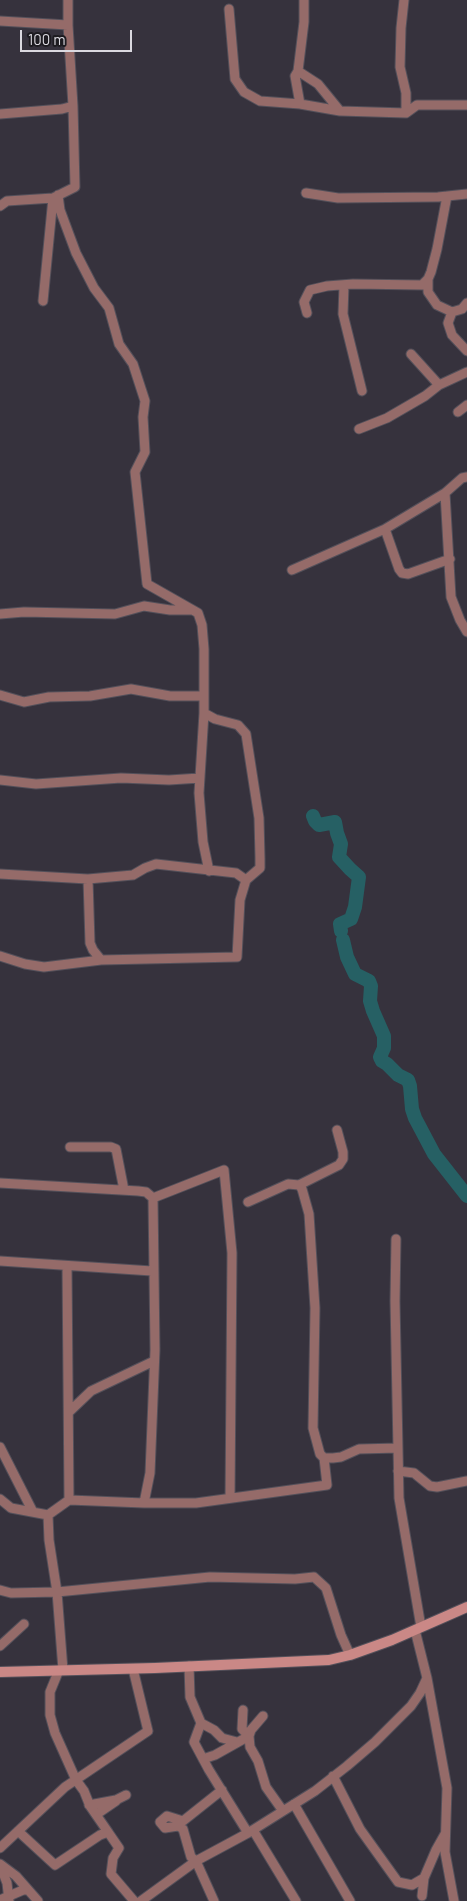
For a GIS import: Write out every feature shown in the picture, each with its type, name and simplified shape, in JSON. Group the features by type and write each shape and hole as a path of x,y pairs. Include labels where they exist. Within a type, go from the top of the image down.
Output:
{"street":[{"path":"0,206 7,202 55,196 75,187 68,0"},
{"path":"300,104 295,76 298,71 304,22 304,0"},
{"path":"404,0 400,67 406,93 406,113"},
{"path":"229,9 235,79 244,92 260,101 300,104 340,111 406,113 417,105 467,105"},
{"path":"0,21 68,25"},
{"path":"298,71 318,84 340,111"},
{"path":"406,93 417,105"},
{"path":"0,114 62,109 73,106"},
{"path":"306,193 338,198 467,194"},
{"path":"43,301 55,196"},
{"path":"55,196 76,253 94,288 109,308 120,344 133,364 146,402 143,417 145,452 135,472 147,584 198,613 202,625 205,660 200,778 203,842 209,871"},
{"path":"447,196 437,249 428,279 428,292 437,305 452,312 462,309 467,303"},
{"path":"307,313 304,302 310,290 344,285 422,286 428,279"},
{"path":"344,285 343,314 362,391"},
{"path":"452,312 448,323 452,334 467,350"},
{"path":"411,354 439,385"},
{"path":"359,429 387,418 409,406 439,385 467,372"},
{"path":"458,412 467,405"},
{"path":"292,570 385,529 445,493 462,478 467,477"},
{"path":"445,493 451,598 467,632"},
{"path":"385,529 402,573 408,574 450,559"},
{"path":"0,614 24,612 115,614 144,606 170,610 193,610"},
{"path":"0,695 24,702 49,697 90,696 131,689 170,696 203,696"},
{"path":"0,956 25,964 44,967 101,960 237,957 240,900 246,880 260,868 259,818 246,734 238,725 215,719 204,713"},
{"path":"0,780 36,784 121,778 169,780 200,778"},
{"path":"0,874 88,879 133,875 156,864 236,873 246,880"},
{"path":"88,879 90,943 101,960"},
{"path":"248,1202 288,1184 299,1185 339,1165 343,1159 343,1152 337,1130"},
{"path":"70,1146 111,1147 116,1149 124,1190"},
{"path":"152,1198 224,1170 233,1273 229,1436 230,1498"},
{"path":"0,1183 146,1192 152,1198 152,1271 155,1314 154,1361 150,1473 144,1503"},
{"path":"0,1500 11,1508 48,1515 69,1500 196,1503 327,1485 324,1458 317,1446 314,1428 315,1308 309,1214 302,1189 299,1185"},
{"path":"396,1239 395,1301 398,1373 399,1498 418,1629 447,1788 445,1834 447,1869 454,1901"},
{"path":"0,1261 152,1271"},
{"path":"67,1266 69,1500"},
{"path":"69,1412 79,1400 91,1391 154,1361"},
{"path":"0,1447 33,1512"},
{"path":"324,1458 341,1457 359,1449 398,1448"},
{"path":"398,1471 414,1473 430,1486 437,1487 467,1481"},
{"path":"48,1515 49,1540 57,1592 61,1670 50,1692 50,1715 55,1733 76,1780 84,1791 89,1804 119,1848 113,1858 111,1874 134,1901"},
{"path":"0,1590 11,1592 57,1592 210,1578 295,1579 314,1577 326,1588 341,1635 350,1655"},
{"path":"0,1672 329,1660 350,1655 418,1629 467,1607"},
{"path":"0,1646 24,1624"},
{"path":"189,1666 190,1697 201,1723 214,1730 222,1738 237,1742"},
{"path":"0,1848 65,1787 148,1731 133,1668"},
{"path":"141,1901 196,1861 251,1832 333,1776 375,1742 410,1706 420,1693 427,1678"},
{"path":"243,1710 242,1729 249,1736"},
{"path":"263,1716 249,1736 250,1747 258,1761 266,1787 283,1810"},
{"path":"201,1723 194,1742 203,1759 296,1901"},
{"path":"203,1759 215,1755 249,1736"},
{"path":"333,1776 360,1829 398,1882 412,1885 424,1878"},
{"path":"214,1901 196,1861 192,1857 183,1829 178,1826 164,1828 160,1822 167,1816 183,1821 222,1790"},
{"path":"96,1814 126,1795"},
{"path":"89,1804 116,1800"},
{"path":"294,1804 350,1901"},
{"path":"18,1831 55,1865 100,1835 108,1832"},
{"path":"422,1896 424,1878 445,1834"},
{"path":"179,1873 190,1851"},
{"path":"2,1870 16,1876 38,1901"},
{"path":"2,1870 7,1883 6,1899"},
{"path":"6,1899 23,1890 28,1890"}],"waterway":[{"path":"313,816 319,825 335,822 341,844 339,857 359,877 355,907 351,919 340,924 341,931"},
{"path":"343,940 347,957 355,974 369,981 371,986 370,1001 384,1036 384,1048 380,1057 398,1075 408,1080 415,1118 434,1154 467,1196"}]}
